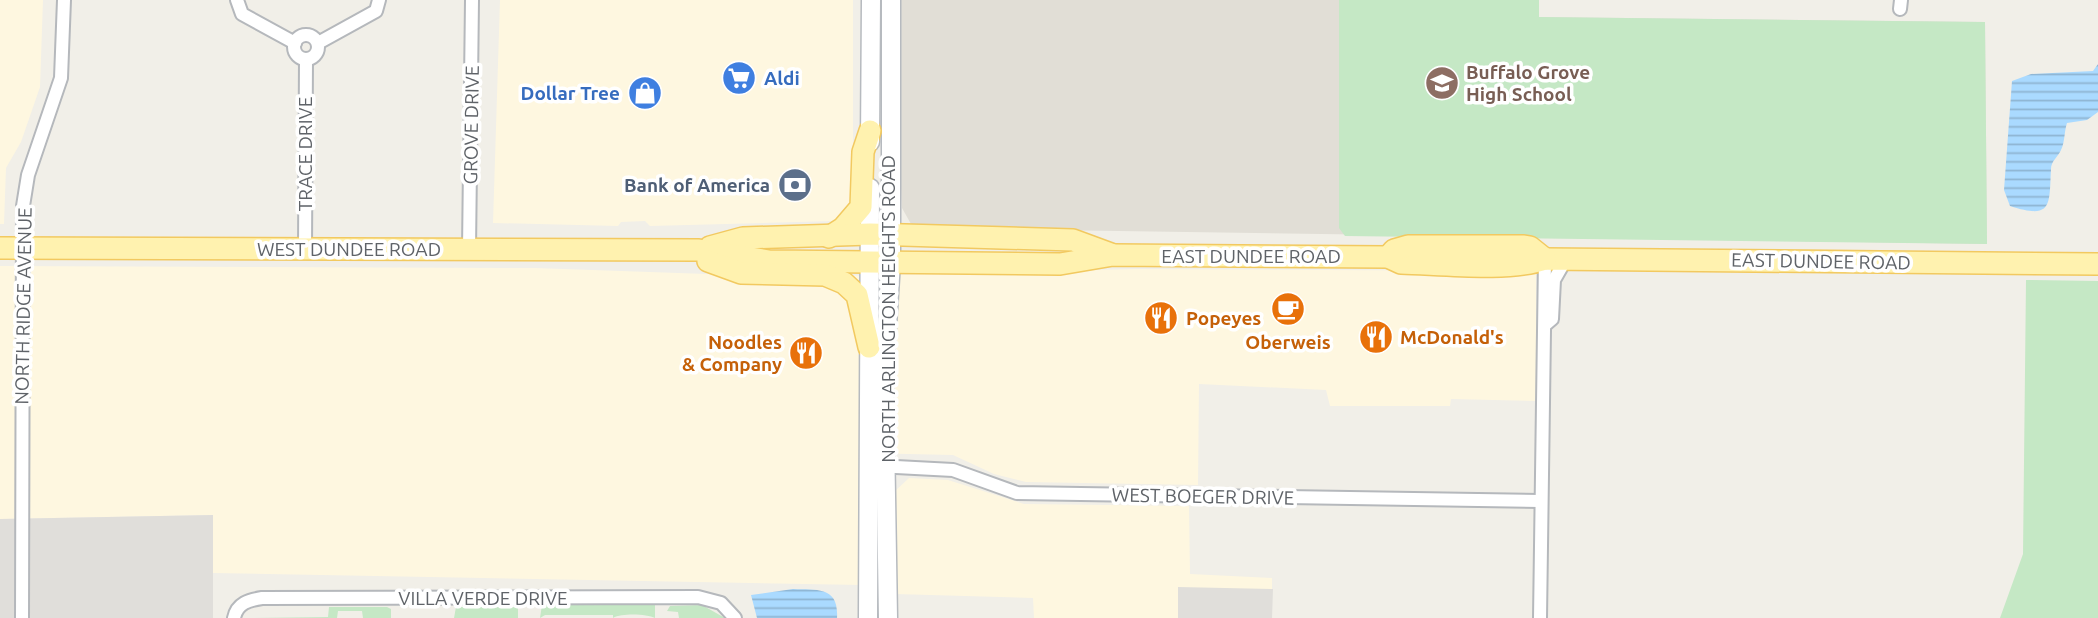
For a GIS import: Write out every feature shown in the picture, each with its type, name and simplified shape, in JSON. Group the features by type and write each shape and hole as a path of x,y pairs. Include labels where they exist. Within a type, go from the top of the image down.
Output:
{"main road":[{"name":"NORTH ARLINGTON HEIGHTS ROAD","path":"868,618 891,262 880,235 870,131 871,0"},
{"name":"NORTH ARLINGTON HEIGHTS ROAD","path":"888,618 869,346 869,261 880,235 891,0"},
{"path":"829,237 843,228 861,207 863,152 870,131"},
{"name":"WEST DUNDEE ROAD","path":"698,250 743,238 880,235"},
{"name":"EAST DUNDEE ROAD","path":"880,235 1073,240 1113,254"},
{"name":"WEST DUNDEE ROAD","path":"10,248 698,250 769,261 869,261"},
{"path":"676,250 741,273 824,275 844,283 857,295 869,346"},
{"name":"EAST DUNDEE ROAD","path":"869,261 1060,264 1113,254 1388,257 1401,263 1524,265 1545,259 2098,264"}],"street":[{"name":"NORTH RIDGE AVENUE","path":"22,618 10,248 28,175 61,78 64,0"},
{"path":"237,0 242,14 295,43"},
{"path":"295,43 296,54 306,59 315,56 318,43 376,11 379,0"},
{"name":"GROVE DRIVE","path":"469,249 472,0"},
{"path":"295,43 306,34 318,43"},
{"name":"TRACE DRIVE","path":"304,249 306,59"},
{"path":"1540,618 1545,259"},
{"path":"1545,325 1552,319 1554,280 1566,259"},
{"name":"WEST BOEGER DRIVE","path":"878,466 953,470 1017,492 1540,501"},
{"name":"VILLA VERDE DRIVE","path":"234,618 239,607 249,600 262,598 698,597 722,603 735,618"}],"shaded area":[{"path":"0,0 43,0 40,87 21,142 6,168 4,224 0,224"},
{"path":"500,0 853,0 853,204 846,214 833,221 650,226 645,221 621,222 618,226 493,223"},
{"name":"Buffalo Grove High School","path":"899,0 1539,0 1539,17 1985,22 1987,244 919,228 911,224 902,208"},
{"path":"0,266 535,268 791,277 1136,269 1536,271 1536,401 1451,399 1450,406 1330,406 1326,390 1199,384 1198,485 1026,482 994,474 953,455 863,453 862,585 213,573 213,515 0,519"},
{"path":"909,478 948,480 1024,504 1189,506 1190,574 1272,578 1272,618 1034,618 1033,598 895,594 893,493"},
{"path":"213,515 213,618 0,618 0,519"},
{"path":"1178,587 1273,589 1272,618 1178,618"}],"green space":[{"path":"1339,0 1539,0 1539,17 1985,22 1987,244 1345,236 1339,228"},
{"path":"2026,280 2098,281 2098,618 2000,618 2023,554"},
{"path":"542,605 655,605 655,618 634,615 613,618 613,615 545,615 540,618"},
{"path":"702,605 725,618 679,618 678,612 667,611 670,606"},
{"path":"329,607 387,607 391,609 391,618 363,618 362,611 338,611 337,618 252,618 328,617"},
{"path":"456,607 518,607 518,618 454,618"}],"water":[{"path":"2098,64 2098,112 2087,120 2067,123 2062,147 2051,166 2050,192 2046,206 2034,211 2010,206 2004,190 2012,81 2031,74 2093,71"},
{"path":"793,589 818,590 830,595 837,608 837,618 757,618 751,595"}],"place":[{"name":"Aldi","path":"739,78"},
{"name":"Buffalo Grove High School","path":"1442,83"},
{"name":"Dollar Tree","path":"645,93"},
{"name":"Bank of America","path":"795,185"},
{"name":"Oberweis","path":"1288,309"},
{"name":"Popeyes","path":"1161,318"},
{"name":"McDonald's","path":"1376,337"},
{"name":"Noodles & Company","path":"806,353"}]}
